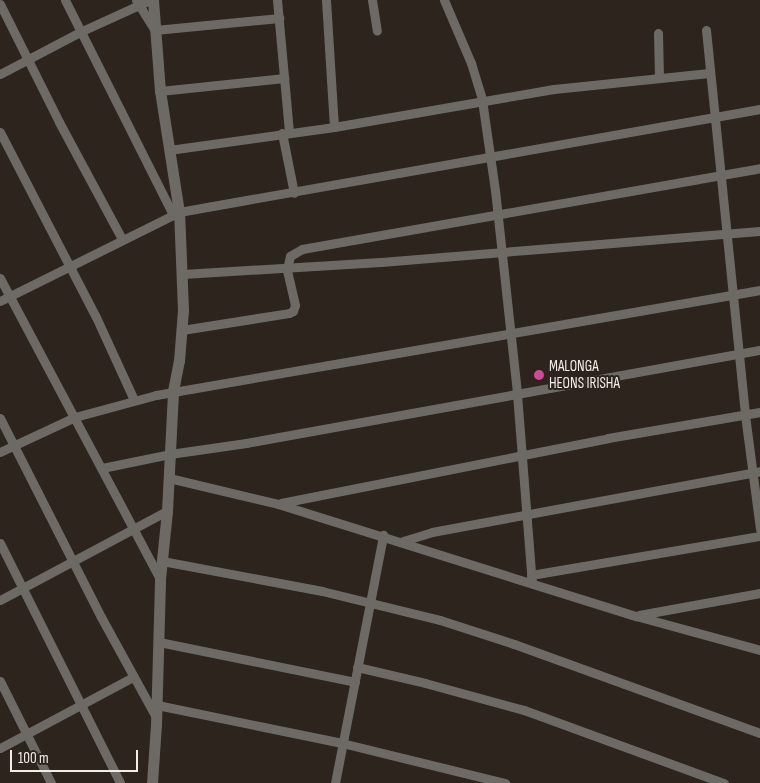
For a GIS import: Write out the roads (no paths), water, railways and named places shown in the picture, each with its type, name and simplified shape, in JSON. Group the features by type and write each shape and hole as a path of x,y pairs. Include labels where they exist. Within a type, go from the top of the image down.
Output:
{"street":[{"path":"65,0 176,214"},
{"path":"0,74 137,3 151,0 160,91 169,150 183,274 182,330 179,361 173,391 167,511 160,579 157,711 152,783"},
{"path":"277,0 284,78 286,132 294,192"},
{"path":"326,0 334,127"},
{"path":"372,0 377,31"},
{"path":"444,0 471,63 482,100 498,216 517,394 531,579"},
{"path":"137,3 154,30"},
{"path":"0,4 59,122 122,239"},
{"path":"154,30 279,18"},
{"path":"706,30 713,116 740,354 745,415 757,472 760,528"},
{"path":"658,33 660,78"},
{"path":"169,150 286,132 334,127 482,100 596,84 709,73"},
{"path":"160,91 284,78"},
{"path":"0,301 122,239 176,214 238,200 294,192 760,109"},
{"path":"0,132 96,317 134,400"},
{"path":"182,330 289,313 295,305 287,269 290,256 302,249 498,216 760,168"},
{"path":"183,274 287,269 760,231"},
{"path":"0,278 160,579"},
{"path":"0,452 75,417 173,391 760,290"},
{"path":"102,468 170,454 246,444 437,407 760,350"},
{"path":"278,504 608,438 760,412"},
{"path":"0,418 133,677 157,711 342,743 501,783"},
{"path":"403,542 432,532 757,472"},
{"path":"169,478 278,504 531,579 636,616 760,650"},
{"path":"0,600 167,511"},
{"path":"335,783 383,535"},
{"path":"531,579 760,536"},
{"path":"0,544 24,588 120,783"},
{"path":"162,561 370,602 477,631 760,733"},
{"path":"636,616 760,593"},
{"path":"159,642 355,682"},
{"path":"357,667 426,683 524,710 591,732 724,783"},
{"path":"0,748 26,732 133,677"},
{"path":"0,681 51,783"}],"place":[{"name":"MALONGA HEONS IRISHA","path":"539,375"}]}
